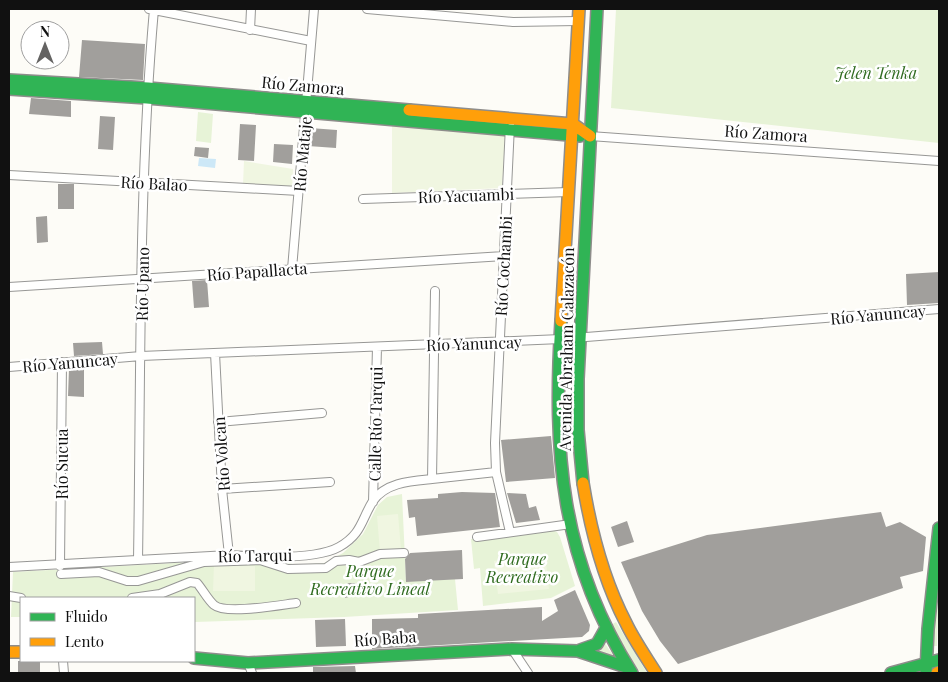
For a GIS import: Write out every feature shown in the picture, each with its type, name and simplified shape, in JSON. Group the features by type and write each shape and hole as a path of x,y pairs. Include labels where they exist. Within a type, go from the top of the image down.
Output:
{"street":[{"path":"153,9 311,41"},
{"name":"Río Upano","path":"138,560 141,279 147,93 153,9"},
{"path":"192,18 193,9"},
{"path":"250,30 251,9"},
{"name":"Río Mataje","path":"292,269 314,9"},
{"path":"367,9 513,22 579,15"},
{"name":"Avenida Abraham Calazacón","path":"597,9 580,338 578,428 582,485 598,563 619,614 656,673"},
{"name":"Avenida Abraham Calazacón","path":"579,15 561,339 559,441 570,524 584,577 604,625 630,671"},
{"name":"Río Zamora","path":"9,80 510,124 573,124 590,136"},
{"name":"Río Zamora","path":"9,89 147,93"},
{"name":"Río Zamora","path":"510,124 573,136 939,162"},
{"name":"Río Cochambi","path":"510,124 495,412 496,472 500,499 510,532"},
{"name":"Río Balao","path":"9,175 299,190"},
{"name":"Río Yacuambi","path":"364,199 507,192 569,192"},
{"name":"Río Papallacta","path":"9,287 504,256"},
{"path":"432,479 435,291"},
{"name":"Río Yanuncay","path":"9,367 141,356 580,338 939,309"},
{"name":"Calle Río Tarqui","path":"373,502 377,347"},
{"name":"Río Volcan","path":"215,353 222,489 229,555"},
{"name":"Río Sucua","path":"61,570 62,362"},
{"path":"218,422 322,413"},
{"name":"Río Tarqui","path":"9,567 61,570 138,560 229,555 276,556 320,554 330,551 348,540 362,526 373,502 386,490 399,483 496,472"},
{"path":"222,489 330,482"},
{"path":"477,536 570,524"},
{"path":"926,668 928,628 939,528"},
{"path":"61,570 100,572 127,581 138,581 204,562 260,560 288,569 326,568 336,561 349,560 359,562 380,554 404,553"},
{"path":"139,597 160,594 190,582 197,583 215,606 224,608 256,608 296,603"},
{"path":"604,625 619,614"},
{"name":"Río Baba","path":"195,658 250,668 512,648 578,651 596,646 604,636 604,625"},
{"path":"512,648 528,673"},
{"name":"Río Baba","path":"578,651 630,671"},
{"path":"891,673 926,668 939,660"}],"green space":[{"name":"Jelen Tenka","path":"616,9 939,9 939,143 611,108"},
{"path":"198,112 213,114 211,143 196,141"},
{"path":"392,122 505,132 502,188 392,193"},
{"path":"244,161 293,169 292,189 243,184"},
{"name":"Parque Recreativo Lineal","path":"402,494 406,581 455,579 458,610 344,617 195,622 195,597 20,597 20,617 11,617 13,572 284,557 294,565 324,563 343,553 363,534 378,505 387,497"},
{"path":"398,514 401,550 380,552 377,516"},
{"name":"Parque Recreativo","path":"552,530 557,532 560,537 575,586 551,598 483,606 480,568 474,569 471,539"},
{"path":"545,555 549,589 498,594 494,561"},
{"path":"214,565 255,566 255,591 213,591"},
{"path":"939,571 937,646 932,646"},
{"path":"616,622 647,673 641,673 637,668 611,625"},
{"path":"604,642 617,661 594,651"}],"water":[{"path":"199,158 216,159 215,168 198,166"}],"building":[{"path":"82,40 145,44 143,80 79,77"},
{"path":"31,98 71,101 71,117 29,114"},
{"path":"100,116 115,117 113,150 98,149"},
{"path":"240,124 256,125 254,161 238,160"},
{"path":"310,128 337,130 336,148 308,146"},
{"path":"274,144 293,145 292,164 273,162"},
{"path":"195,147 209,148 208,158 194,156"},
{"path":"58,184 74,184 74,209 58,209"},
{"path":"47,216 48,242 37,243 36,217"},
{"path":"939,272 939,303 907,305 906,274"},
{"path":"207,280 209,307 194,308 192,281"},
{"path":"102,342 103,354 74,356 73,343"},
{"path":"84,366 84,397 68,396 69,369"},
{"path":"551,436 555,478 506,482 501,440"},
{"path":"462,492 495,493 500,527 417,536 415,517 409,518 407,500 438,498 438,494"},
{"path":"507,493 526,494 529,508 536,506 540,520 516,523"},
{"path":"881,512 886,527 900,522 926,537 923,571 900,577 903,588 678,664 660,641 642,611 621,562 707,535"},
{"path":"627,521 634,542 618,547 611,527"},
{"path":"462,550 463,579 406,582 405,559 410,553"},
{"path":"355,583 359,594 345,598 343,586"},
{"path":"575,590 590,625 589,631 582,637 372,649 372,619 418,618 418,614 542,607 542,621 558,611 554,600"},
{"path":"345,619 346,646 316,647 315,620"},
{"path":"18,661 40,662 40,673 18,673"},
{"path":"355,666 356,673 313,673 313,667"}],"traffic: fast":[{"path":"583,483 578,430 578,379 597,9"},
{"path":"9,80 148,88 409,110"},
{"path":"9,89 147,98 580,136"},
{"path":"561,321 559,415 561,460 566,503 576,546 589,588 608,631 632,673"},
{"path":"926,673 928,629 939,528"},
{"path":"580,650 597,644 606,628"},
{"path":"195,658 248,663 512,649 578,651 629,668"},
{"path":"891,673 939,660"}],"traffic: slow":[{"path":"561,321 579,9"},
{"path":"409,110 573,124 590,136"},
{"path":"583,483 594,537 604,572 629,629 656,673"},
{"path":"9,652 20,652"}]}
